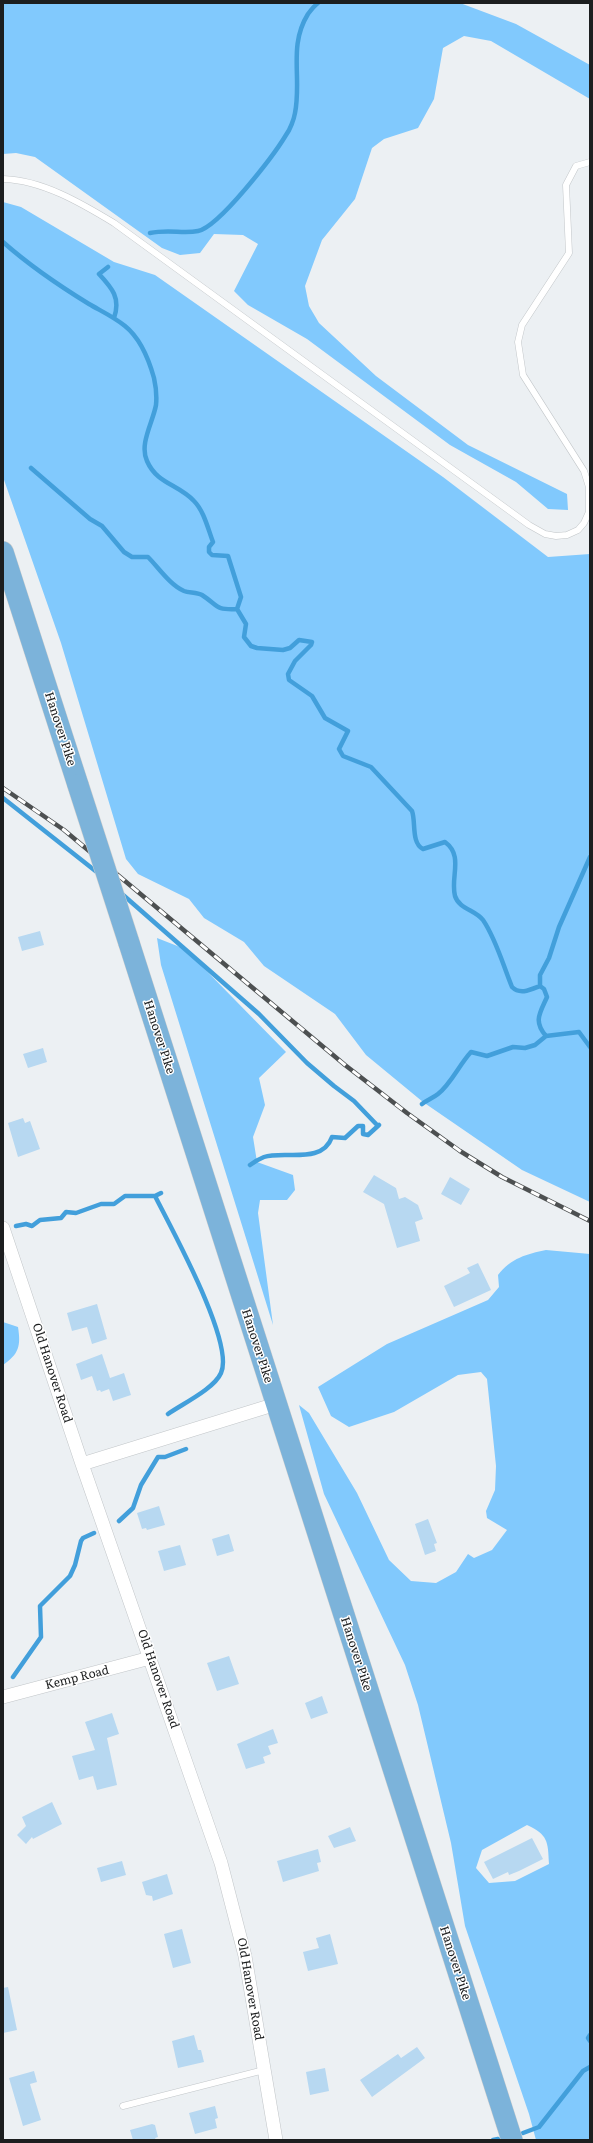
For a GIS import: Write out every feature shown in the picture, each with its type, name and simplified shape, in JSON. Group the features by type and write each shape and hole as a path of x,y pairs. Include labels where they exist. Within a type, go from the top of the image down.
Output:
{"highway":[{"name":"Hanover Pike","path":"3,552 512,2140"}],"street":[{"name":"Old Hanover Road","path":"3,1228 82,1464 202,1806 233,1903 245,1956 276,2140"},
{"path":"82,1464 276,1404"},
{"name":"Kemp Road","path":"3,1697 150,1658"}],"lane":[{"path":"3,179 31,184 63,195 90,208 114,223 529,525 546,534 556,536 567,535 578,530 584,523 588,512 589,487 584,471 575,454 533,394 523,375 518,342 522,324 569,253 566,185 576,166 590,162"},
{"path":"123,2106 264,2070"}],"shaded area":[{"path":"3,3 460,3 516,24 590,65 590,99 491,41 464,36 443,48 434,99 418,128 384,139 372,148 355,199 322,240 305,286 309,306 319,323 376,376 468,445 567,494 568,510 548,509 516,482 450,445 307,339 248,305 234,291 258,244 243,235 214,234 200,253 180,255 162,248 35,157 16,153 3,154"},
{"path":"3,202 21,207 114,262 155,275 443,477 548,557 590,554 590,1202 522,1170 423,1102 366,1055 335,1014 264,966 244,942 204,918 189,899 138,874 126,859 61,643 3,477"},
{"path":"157,938 185,949 286,1052 259,1078 265,1105 253,1137 257,1162 293,1175 295,1190 287,1200 260,1200 258,1213 273,1325 161,965"},
{"path":"546,1250 590,1254 590,2140 536,2140 529,2114 465,1926 451,1843 418,1705 405,1665 324,1494 299,1405 309,1413 357,1493 389,1560 411,1581 436,1583 456,1572 468,1554 474,1558 492,1550 507,1530 487,1518 486,1511 495,1490 496,1466 487,1379 481,1372 458,1375 394,1412 349,1427 331,1416 318,1387 387,1344 488,1300 499,1287 498,1275 508,1264 526,1255","holes":["527,1825 546,1840 549,1864 515,1881 489,1883 476,1868 482,1850"]},
{"path":"3,1322 18,1327 19,1344 13,1357 3,1365"}],"building":[{"path":"40,931 44,945 22,951 18,937"},
{"path":"43,1048 47,1062 28,1068 23,1054"},
{"path":"23,1118 25,1123 30,1121 40,1149 18,1157 8,1123"},
{"path":"374,1175 396,1188 399,1199 405,1197 418,1205 423,1219 415,1222 420,1241 397,1248 384,1204 363,1192"},
{"path":"450,1177 470,1189 461,1205 441,1194"},
{"path":"478,1263 491,1290 454,1307 444,1286 470,1273 467,1268"},
{"path":"97,1304 107,1339 92,1344 87,1327 72,1331 67,1313"},
{"path":"102,1354 110,1378 124,1373 131,1395 113,1401 109,1389 101,1392 100,1390 97,1391 92,1376 81,1380 76,1364"},
{"path":"159,1506 165,1525 147,1530 146,1528 142,1529 137,1513"},
{"path":"428,1519 437,1543 434,1544 436,1551 425,1555 415,1524"},
{"path":"229,1534 234,1551 217,1556 212,1539"},
{"path":"180,1545 186,1565 164,1571 158,1551"},
{"path":"229,1656 239,1684 217,1691 207,1663"},
{"path":"322,1696 328,1713 311,1719 305,1703"},
{"path":"112,1713 119,1734 107,1738 117,1785 97,1790 93,1776 79,1780 72,1756 95,1750 85,1722"},
{"path":"273,1729 278,1743 268,1746 271,1754 263,1757 265,1763 246,1769 237,1744"},
{"path":"52,1802 62,1824 33,1839 32,1837 26,1844 17,1835 26,1826 22,1817"},
{"path":"350,1827 356,1841 334,1848 328,1836"},
{"path":"532,1838 543,1859 509,1875 508,1872 493,1879 484,1862"},
{"path":"318,1849 321,1862 317,1863 319,1871 283,1882 277,1861"},
{"path":"122,1861 126,1875 101,1882 97,1868"},
{"path":"167,1874 173,1894 153,1901 152,1896 146,1895 142,1882"},
{"path":"182,1929 191,1963 173,1968 164,1934"},
{"path":"330,1934 338,1964 308,1971 303,1952 319,1948 316,1938"},
{"path":"8,1987 17,2030 3,2033 3,1988"},
{"path":"194,2035 198,2050 201,2050 204,2062 178,2068 172,2041"},
{"path":"417,2047 425,2058 372,2097 360,2080 398,2054 401,2058"},
{"path":"325,2068 329,2091 310,2095 306,2072"},
{"path":"34,2071 37,2082 30,2084 41,2120 23,2126 9,2078"},
{"path":"215,2106 218,2118 215,2119 217,2128 195,2134 189,2113"},
{"path":"152,2124 155,2125 158,2137 155,2138 156,2140 133,2140 130,2130"}],"waterway":[{"path":"150,233 163,231 192,232 207,227 232,204 270,158 287,133 294,118 297,100 297,50 299,38 302,26 308,14 318,3"},
{"path":"3,242 23,259 55,282 121,323 135,337 149,364 154,378 156,391 156,405 147,433 145,447 147,461 156,475 188,495 197,505 205,520 213,542 209,547 209,552 212,555 228,556 241,597 237,609 246,624 244,637 251,646 257,648 283,650 290,648 299,640 312,642 311,645 295,661 288,674 289,680 312,696 325,718 348,731 339,749 343,756 371,767 412,811 415,837 419,846 423,849 445,842 451,848 455,860 455,896 460,904 480,917 488,927 512,987 518,991 522,991 540,986"},
{"path":"108,267 99,274 108,284 116,299 116,311 114,318"},
{"path":"31,468 90,519 102,526 124,552 132,557 148,557 174,585 184,591 200,594 220,608 237,609"},
{"path":"3,798 98,873"},
{"path":"540,986 540,975 549,958 559,927 590,857"},
{"path":"122,894 259,1014 307,1063 354,1101 378,1126"},
{"path":"540,986 544,989 547,997 539,1017 540,1026 546,1036"},
{"path":"546,1036 579,1032 590,1047"},
{"path":"422,1104 443,1090 471,1052 487,1056 513,1047 525,1048 535,1045 546,1036"},
{"path":"250,1165 264,1157 272,1155 311,1154 320,1151 327,1146 332,1137 345,1138 358,1126 363,1126 363,1134 368,1135 379,1125"},
{"path":"16,1226 26,1224 32,1226 40,1220 61,1218 66,1212 76,1213 101,1204 114,1204 125,1196 155,1196 161,1193"},
{"path":"155,1196 187,1258 199,1285 219,1337 223,1358 221,1373 212,1385 168,1414"},
{"path":"119,1521 133,1508 141,1485 158,1457 165,1457 186,1449"},
{"path":"13,1677 41,1637 40,1606 70,1576 75,1565 81,1541 83,1538 94,1533"},
{"path":"590,2035 588,2038 590,2041"},
{"path":"523,2133 539,2127 583,2071 590,2067"},
{"path":"493,2140 498,2139"}],"railway":[{"path":"3,788 64,830 345,1065 407,1113 460,1151 502,1177 590,1221"}]}
